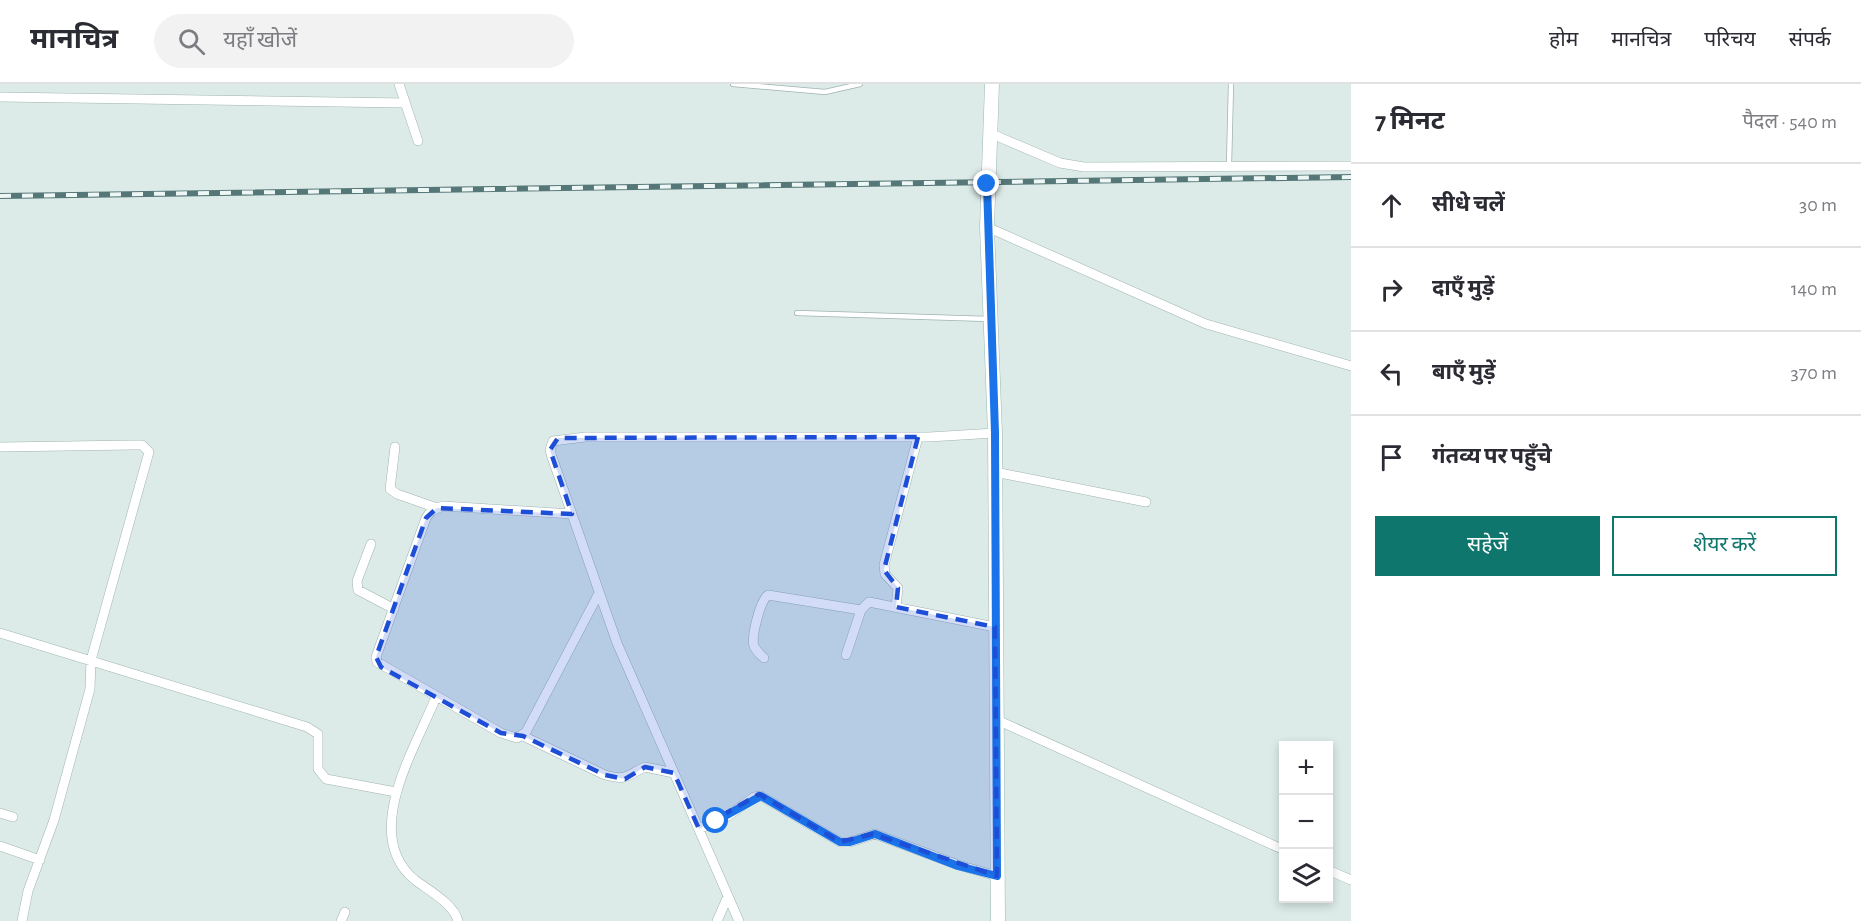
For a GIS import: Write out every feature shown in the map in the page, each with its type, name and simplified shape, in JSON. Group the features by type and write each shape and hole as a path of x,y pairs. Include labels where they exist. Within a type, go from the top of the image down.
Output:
{"main road":[{"path":"992,84 987,226 995,433 998,921"}],"street":[{"path":"399,84 418,141"},
{"path":"0,98 405,103"},
{"path":"992,134 1071,166 1351,166"},
{"path":"987,226 1206,324 1351,366"},
{"path":"739,921 630,674 599,593 550,450 553,441 558,438 804,435 918,437 995,433"},
{"path":"896,607 898,588 885,574 884,565 918,437"},
{"path":"0,447 133,445 148,448 145,467 91,660 90,689 54,820 28,891 22,921"},
{"path":"395,447 390,489 397,494 437,508"},
{"path":"995,472 1146,502"},
{"path":"572,514 443,506 437,508 426,518 376,657 377,662 509,737 523,735 605,775 618,779 631,777 645,768 674,773"},
{"path":"371,544 357,581 358,590 394,609"},
{"path":"523,735 599,593"},
{"path":"764,658 754,646 753,639 762,602 768,595 861,610"},
{"path":"846,655 861,610 869,602 995,627"},
{"path":"0,633 314,729 318,734 318,769 326,780 396,792"},
{"path":"436,697 396,792 391,825 392,844 397,860 409,875 453,910 458,921"},
{"path":"997,720 1282,849"},
{"path":"699,828 728,816 754,797 761,796 840,842 850,842 875,834 958,866 997,876"},
{"path":"0,813 13,817"},
{"path":"0,846 39,860"},
{"path":"1333,872 1351,880"},
{"path":"717,921 728,896"}],"lane":[{"path":"733,84 825,92 860,84"},
{"path":"1229,167 1230,84"},
{"path":"797,313 990,319"}],"highlighted area":[{"path":"918,437 884,570 898,588 896,607 995,627 997,876 873,834 840,842 759,794 699,829 674,773 645,767 625,779 605,775 523,736 501,733 381,667 376,657 426,518 437,508 572,514 550,450 558,438"}],"railway":[{"path":"0,196 1351,177"}],"route":[{"path":"716,821 728,816 754,797 761,796 840,842 856,841 875,834 958,866 997,876 995,433 987,184"}]}
